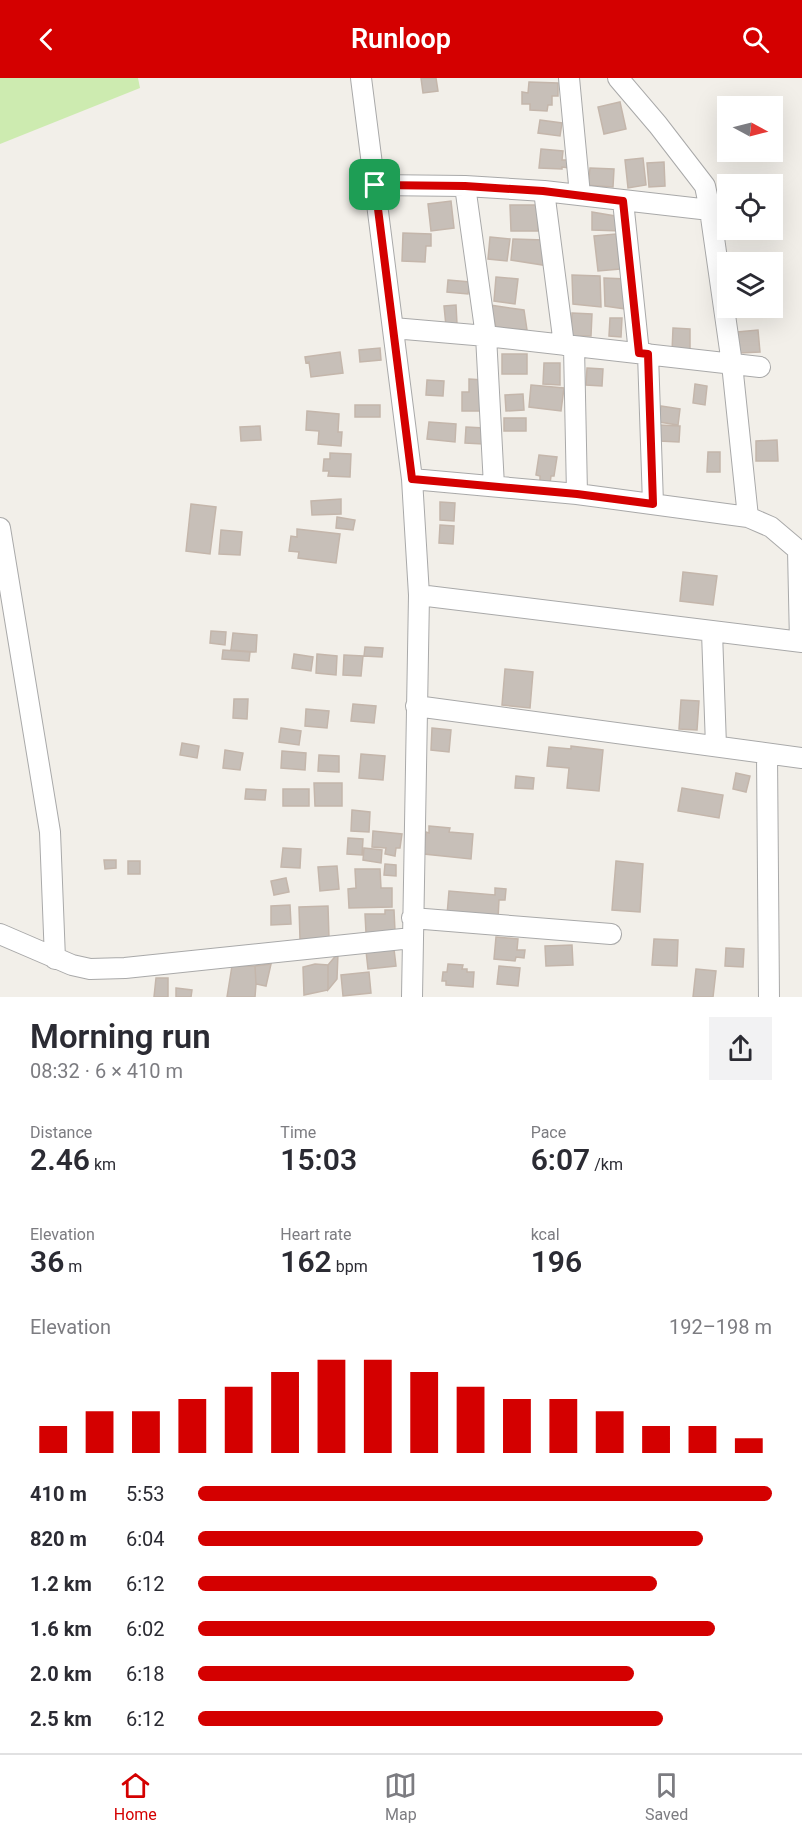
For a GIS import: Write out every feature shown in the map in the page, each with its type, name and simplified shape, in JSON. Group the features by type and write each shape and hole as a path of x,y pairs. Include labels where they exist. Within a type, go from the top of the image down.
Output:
{"street":[{"path":"361,78 412,479 419,595 412,997"},
{"path":"569,78 580,195"},
{"path":"618,78 705,186 711,210 732,364 748,517"},
{"path":"375,185 465,186 543,191 711,210"},
{"path":"465,186 486,336 494,486"},
{"path":"543,191 569,346 577,494"},
{"path":"623,201 643,354 653,504"},
{"path":"393,328 486,336 760,367"},
{"path":"412,479 577,494 748,517 771,527 798,550 801,642 419,595"},
{"path":"0,528 50,832 55,958"},
{"path":"712,632 716,746"},
{"path":"416,706 802,758"},
{"path":"767,754 769,997"},
{"path":"412,918 611,934"},
{"path":"0,934 55,958 90,969 125,968 412,938"}],"green space":[{"path":"0,78 138,78 140,88 0,144"}],"building":[{"path":"421,78 436,78 438,91 423,93"},
{"path":"529,82 558,83 558,96 552,96 552,105 548,105 547,111 530,110 530,104 522,104 522,92 528,93"},
{"path":"620,102 626,129 604,134 598,107"},
{"path":"540,120 562,123 560,136 538,133"},
{"path":"541,149 563,151 562,160 570,160 569,168 539,168"},
{"path":"643,158 646,185 628,188 625,160"},
{"path":"664,162 665,186 649,187 647,163"},
{"path":"590,168 614,169 613,187 584,185 585,178 589,178"},
{"path":"451,201 454,228 431,231 428,204"},
{"path":"510,205 538,205 538,231 511,231"},
{"path":"592,212 621,217 621,231 592,230"},
{"path":"403,233 431,234 431,246 426,246 425,262 402,261"},
{"path":"616,234 620,269 598,271 594,236"},
{"path":"490,237 510,239 507,261 488,259"},
{"path":"513,239 544,240 549,266 511,260"},
{"path":"572,275 600,276 601,307 573,304"},
{"path":"496,277 518,279 515,304 494,301"},
{"path":"604,278 627,279 633,310 605,306"},
{"path":"448,280 470,282 468,294 447,292"},
{"path":"456,305 457,324 446,326 444,306"},
{"path":"490,305 524,310 527,330 496,327"},
{"path":"572,313 592,314 591,336 571,336"},
{"path":"610,318 622,318 621,337 609,336"},
{"path":"673,328 690,329 690,352 672,352"},
{"path":"758,330 760,352 739,353 737,332"},
{"path":"380,348 381,360 360,362 359,350"},
{"path":"340,352 343,373 311,377 309,362 306,363 305,357"},
{"path":"502,354 527,354 527,374 502,374"},
{"path":"544,363 560,363 560,385 543,384"},
{"path":"587,368 603,369 602,386 586,385"},
{"path":"469,379 483,380 483,411 462,411 462,392 469,392"},
{"path":"427,380 444,381 443,396 426,395"},
{"path":"695,384 707,386 705,405 693,403"},
{"path":"531,385 564,388 561,411 529,407"},
{"path":"523,394 524,410 506,411 505,395"},
{"path":"355,405 380,405 380,417 355,417"},
{"path":"661,406 680,409 678,425 659,422"},
{"path":"307,411 339,414 338,432 342,432 341,446 318,444 319,431 306,430"},
{"path":"504,418 526,418 526,431 504,431"},
{"path":"429,422 456,424 455,442 427,439"},
{"path":"659,425 680,426 679,442 659,441"},
{"path":"260,426 261,440 241,441 240,427"},
{"path":"466,427 484,428 483,444 465,443"},
{"path":"777,440 778,461 756,461 756,441"},
{"path":"708,452 720,452 720,472 707,472"},
{"path":"330,453 351,454 350,477 328,476 329,471 323,471 324,459 330,459"},
{"path":"539,455 557,457 554,476 551,476 550,484 540,483 540,476 536,475"},
{"path":"341,499 341,514 312,515 311,501"},
{"path":"440,502 455,503 454,521 440,520"},
{"path":"191,504 216,507 210,554 186,551"},
{"path":"337,517 355,520 353,530 336,528"},
{"path":"440,525 454,526 453,544 439,543"},
{"path":"297,529 340,534 336,563 298,558 299,552 289,551 291,536 297,537"},
{"path":"221,530 242,532 240,555 219,554"},
{"path":"683,572 717,576 713,605 680,601"},
{"path":"211,631 226,632 225,645 210,643"},
{"path":"233,633 257,635 256,652 231,650"},
{"path":"365,647 383,648 382,657 364,656"},
{"path":"223,650 250,652 249,661 222,659"},
{"path":"294,654 313,657 311,671 292,668"},
{"path":"317,654 337,656 336,675 316,673"},
{"path":"344,655 363,656 361,676 343,675"},
{"path":"505,669 533,672 530,708 502,705"},
{"path":"234,699 248,699 247,719 233,718"},
{"path":"681,700 699,701 697,730 679,729"},
{"path":"353,704 376,706 374,723 351,721"},
{"path":"306,709 329,711 327,728 305,726"},
{"path":"281,728 301,731 299,745 279,742"},
{"path":"432,728 451,730 449,752 431,750"},
{"path":"182,743 199,746 197,758 180,755"},
{"path":"571,746 603,750 599,791 567,788 569,768 547,766 549,747 571,749"},
{"path":"225,750 243,753 240,770 223,768"},
{"path":"282,751 306,753 305,770 281,768"},
{"path":"361,754 385,756 383,780 359,778"},
{"path":"319,755 339,756 339,772 318,771"},
{"path":"736,773 750,776 746,792 733,789"},
{"path":"516,776 534,778 533,789 515,788"},
{"path":"314,783 342,783 342,806 315,806"},
{"path":"682,788 723,795 719,818 678,811"},
{"path":"246,789 266,790 265,800 245,799"},
{"path":"283,789 309,789 309,806 283,806"},
{"path":"352,810 370,812 369,832 351,831"},
{"path":"429,826 450,828 449,832 473,834 471,859 424,854 426,832 429,833"},
{"path":"373,831 402,834 400,848 396,848 395,856 385,854 386,848 372,847"},
{"path":"348,838 363,839 362,855 347,854"},
{"path":"283,848 301,849 300,868 281,867"},
{"path":"364,848 382,850 381,863 363,860"},
{"path":"104,860 116,860 116,868 105,869"},
{"path":"128,861 140,861 140,874 128,874"},
{"path":"616,861 643,864 640,912 612,910"},
{"path":"385,864 396,865 396,876 384,875"},
{"path":"337,866 339,889 320,891 318,867"},
{"path":"355,869 380,869 381,888 392,888 392,907 349,908 348,889 356,888"},
{"path":"286,878 289,892 274,895 271,881"},
{"path":"495,888 506,889 505,900 499,900 498,919 447,915 449,891 495,895"},
{"path":"290,905 291,924 271,925 271,906"},
{"path":"328,906 329,938 300,939 299,907"},
{"path":"385,910 394,910 395,931 366,933 365,914 385,914"},
{"path":"496,937 518,939 517,950 525,950 524,958 516,957 515,961 494,959"},
{"path":"654,939 678,940 677,966 652,965"},
{"path":"572,945 573,965 546,966 545,946"},
{"path":"726,948 744,949 743,967 725,966"},
{"path":"394,949 396,966 368,969 366,951"},
{"path":"338,953 337,979 328,990 328,965"},
{"path":"271,964 266,986 256,984 255,966"},
{"path":"315,964 328,965 328,990 304,995 303,967"},
{"path":"448,964 463,965 462,969 474,972 473,987 446,985 446,981 442,981 443,972 447,972"},
{"path":"232,966 255,966 255,997 227,997"},
{"path":"499,966 520,968 518,986 497,984"},
{"path":"696,969 716,971 713,997 693,997"},
{"path":"369,972 371,993 343,996 341,975"},
{"path":"156,978 168,978 168,997 154,997"},
{"path":"176,988 192,990 191,997 176,997"}],"route":[{"path":"375,185 465,186 543,191 623,201 639,353 648,354 653,504 577,494 412,479 375,185"}]}
